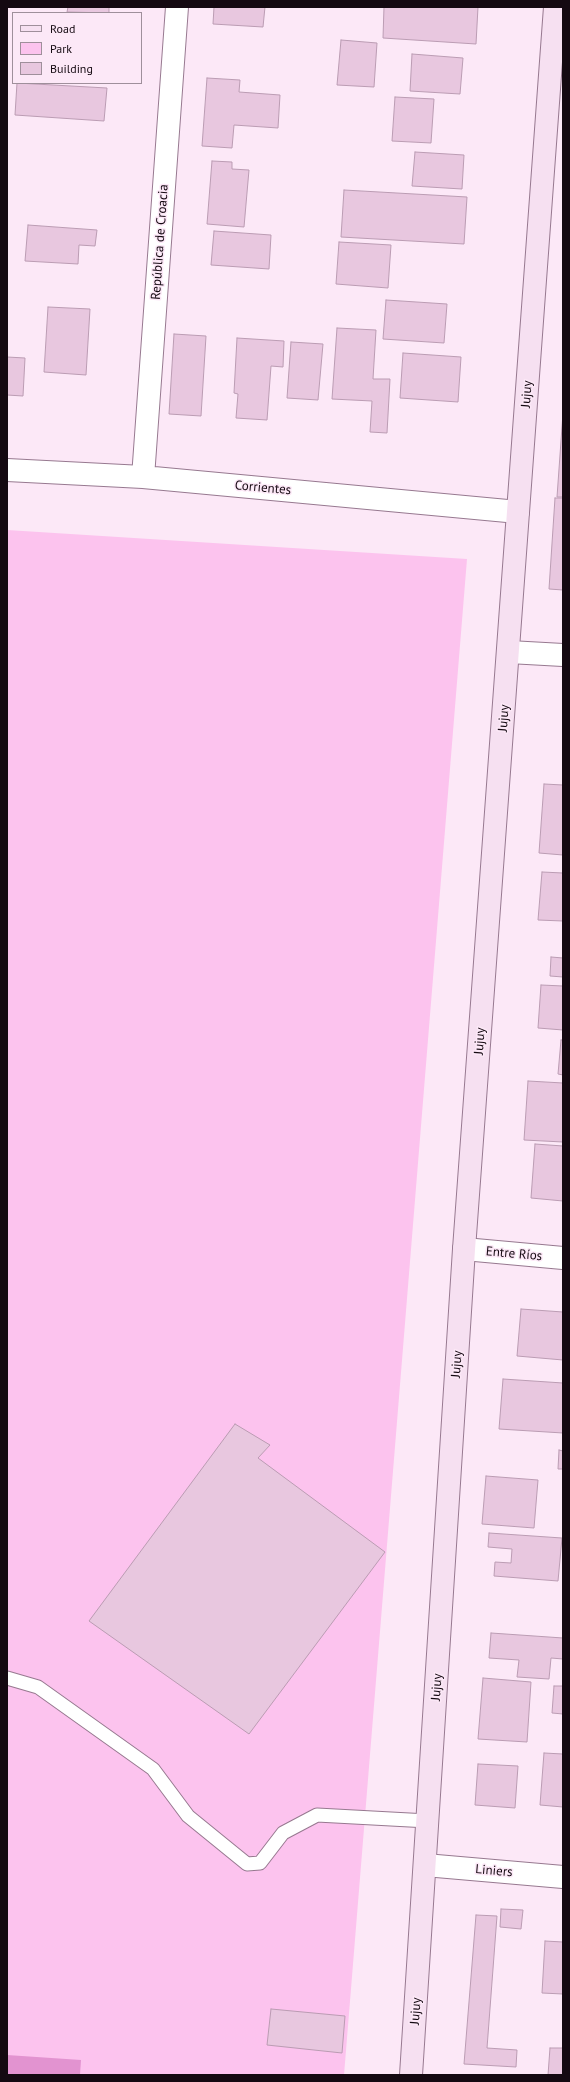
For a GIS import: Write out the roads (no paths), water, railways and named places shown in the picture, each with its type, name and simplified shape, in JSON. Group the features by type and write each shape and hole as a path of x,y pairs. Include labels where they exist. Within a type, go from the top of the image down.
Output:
{"main road":[{"name":"Jujuy","path":"411,2075 464,1249 510,652 518,512 556,7"}],"street":[{"name":"República de Croacia","path":"143,477 177,7"},
{"name":"Corrientes","path":"7,470 143,477 518,512"},
{"path":"510,652 563,655"},
{"name":"Entre Ríos","path":"464,1249 563,1258"},
{"name":"Liniers","path":"425,1865 563,1876"}],"lane":[{"path":"7,1678 38,1688 153,1769 188,1816 247,1864 260,1863 284,1833 317,1815 428,1821"}]}
